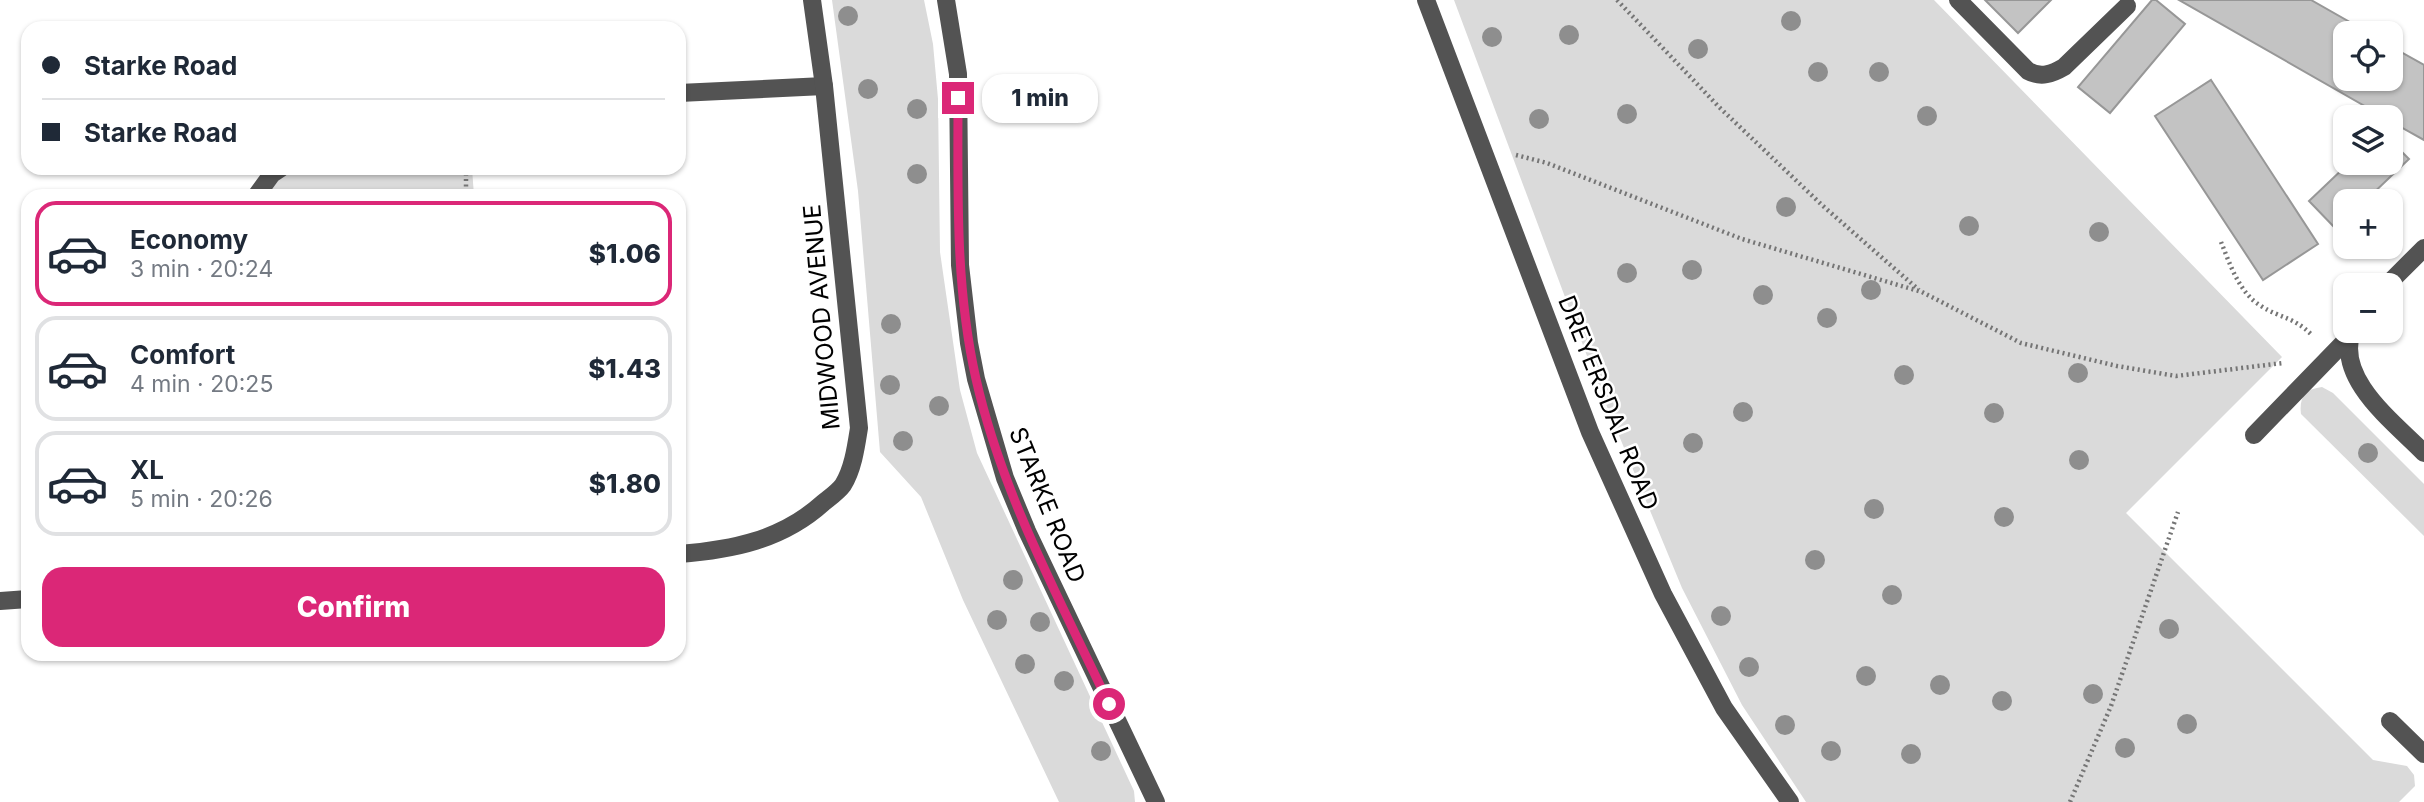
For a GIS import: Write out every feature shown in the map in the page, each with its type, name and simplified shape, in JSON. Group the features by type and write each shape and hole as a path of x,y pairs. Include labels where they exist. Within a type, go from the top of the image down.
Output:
{"street":[{"name":"MIDWOOD AVENUE","path":"686,553 739,547 773,536 813,512 842,486 854,457 859,428 824,86 812,0"},
{"name":"STARKE ROAD","path":"946,0 957,74 960,265 976,379 1005,478 1027,531 1156,802"},
{"name":"DREYERSDAL ROAD","path":"1426,0 1590,432 1663,594 1724,708 1790,802"},
{"path":"1958,0 2028,71 2044,75 2064,67 2127,6"},
{"path":"686,93 824,86"},
{"path":"259,189 271,175"},
{"path":"2399,273 2424,248"},
{"path":"2254,435 2343,343"},
{"path":"2350,343 2352,372 2363,390 2424,453"},
{"path":"0,601 21,600"},
{"path":"2390,721 2424,754"}],"path":[{"path":"1617,0 1766,152 1823,206 1922,292"},
{"path":"1481,146 1546,163 1742,239 1922,292 2021,343 2117,366 2176,376 2332,356"},
{"path":"2221,242 2236,279 2259,305 2299,322 2332,356"},
{"path":"2070,802 2111,706 2178,512"}],"shaded area":[{"path":"832,0 924,0 933,44 938,99 940,252 960,390 977,453 1134,791 1135,802 1059,802 963,600 921,497 880,452 858,191"},
{"path":"1454,0 1934,0 2282,357 2126,513 2373,760 2407,766 2414,775 2415,786 2399,802 1806,802 1742,705 1682,588 1596,380"},
{"path":"279,175 472,175 474,189 268,189 273,179"},
{"path":"2322,387 2333,393 2424,484 2424,536 2301,414 2304,395"}],"building":[{"path":"1985,0 2051,0 2018,33"},
{"path":"2152,0 2156,0 2185,24 2110,113 2078,87"},
{"path":"2179,0 2311,0 2348,21 2333,21 2333,88"},
{"path":"2403,53 2424,65 2424,140 2403,128 2403,105 2363,105 2338,91 2403,91"},
{"path":"2211,80 2318,244 2263,280 2155,116"},
{"path":"2403,153 2409,159 2403,165"},
{"path":"2336,175 2392,175 2378,189 2333,189 2333,226 2309,201"}],"route":[{"path":"958,98 960,265 976,379 1005,478 1027,531 1109,704"}]}
